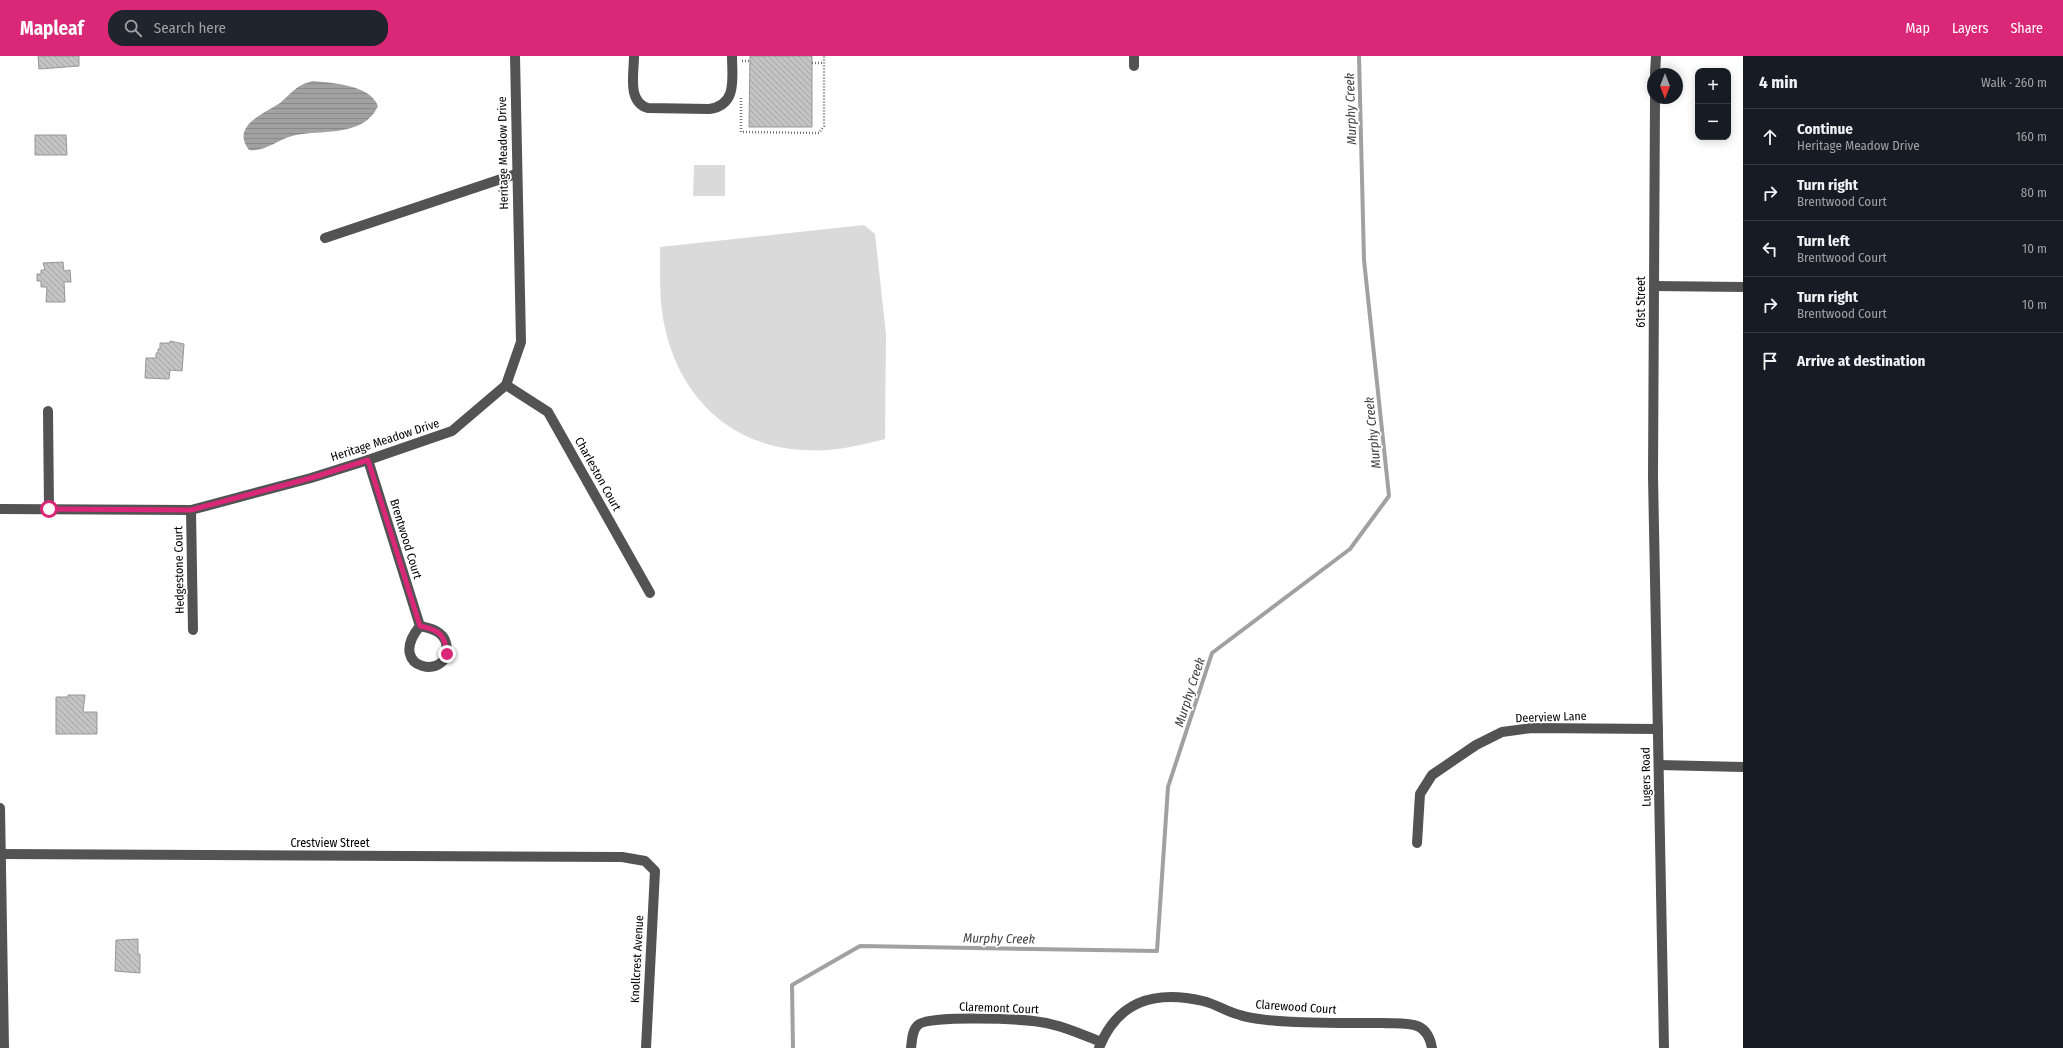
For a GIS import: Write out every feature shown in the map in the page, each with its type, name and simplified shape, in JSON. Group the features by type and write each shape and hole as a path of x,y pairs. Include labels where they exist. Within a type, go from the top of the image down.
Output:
{"street":[{"name":"Heritage Meadow Drive","path":"0,509 191,510 311,478 452,431 506,385 521,342 516,174 515,56"},
{"path":"634,56 634,96 642,106 648,108 710,109 718,108 726,103 730,97 732,56"},
{"path":"1655,68 1656,56"},
{"name":"61st Street","path":"1653,506 1655,104"},
{"path":"325,238 516,174"},
{"path":"1654,286 1743,287"},
{"name":"Charleston Court","path":"506,385 548,412 650,593"},
{"path":"48,411 49,509"},
{"name":"Brentwood Court","path":"368,460 420,626"},
{"name":"Lugers Road","path":"1653,506 1664,1048"},
{"name":"Hedgestone Court","path":"191,510 193,630"},
{"path":"420,626 432,628 442,635 446,642 447,654 442,663 433,667 423,668 413,661 410,656 409,643 420,626"},
{"name":"Deerview Lane","path":"1417,843 1420,794 1432,775 1476,745 1502,732 1532,728 1658,729"},
{"path":"1659,765 1743,767"},
{"path":"0,808 4,1048"},
{"name":"Crestview Street","path":"0,854 622,857 645,861 655,871"},
{"name":"Knollcrest Avenue","path":"646,1048 655,871"},
{"name":"Clarewood Court","path":"1100,1045 1118,1017 1135,1003 1156,998 1203,1001 1240,1015 1268,1020 1323,1023 1406,1024 1422,1027 1430,1036 1432,1048"},
{"name":"Claremont Court","path":"911,1048 914,1031 918,1024 924,1021 946,1019 1040,1022 1063,1027 1100,1045"}],"path":[{"path":"742,56 742,69"},
{"path":"741,92 741,132 819,133 824,126 824,56"},
{"path":"742,61 750,61"},
{"path":"812,63 824,63"}],"shaded area":[{"path":"313,81 341,84 359,89 374,99 378,106 371,116 363,123 352,128 292,136 266,148 249,150 244,142 244,134 252,121 280,103 299,87"},
{"path":"694,165 725,165 725,196 693,196"},
{"path":"864,225 875,234 886,334 885,439 835,449 804,450 778,447 754,439 732,428 713,414 696,396 683,376 672,353 665,328 662,308 660,288 660,247"}],"building":[{"path":"38,56 79,56 79,66 39,69"},
{"path":"750,56 812,56 812,127 749,127"},
{"path":"35,135 66,135 67,155 35,155"},
{"path":"63,262 64,271 70,270 71,282 64,282 65,302 46,302 47,287 41,287 41,281 37,281 37,274 41,274 41,270 45,270 43,263"},
{"path":"170,341 184,344 182,371 170,370 169,379 145,378 146,358 156,358 156,353 158,353 158,349 160,349 160,343 170,343"},
{"path":"68,695 85,695 83,712 97,712 97,734 56,734 56,697 68,697"},
{"path":"138,939 140,973 115,971 116,940"}],"waterway":[{"name":"Murphy Creek","path":"793,1048 792,985 860,946 1157,951 1168,787 1212,653 1350,549 1389,496 1364,260 1359,56"}],"route":[{"path":"49,509 191,510 311,478 368,460 420,626 432,628 442,635 446,642 447,654"}]}
